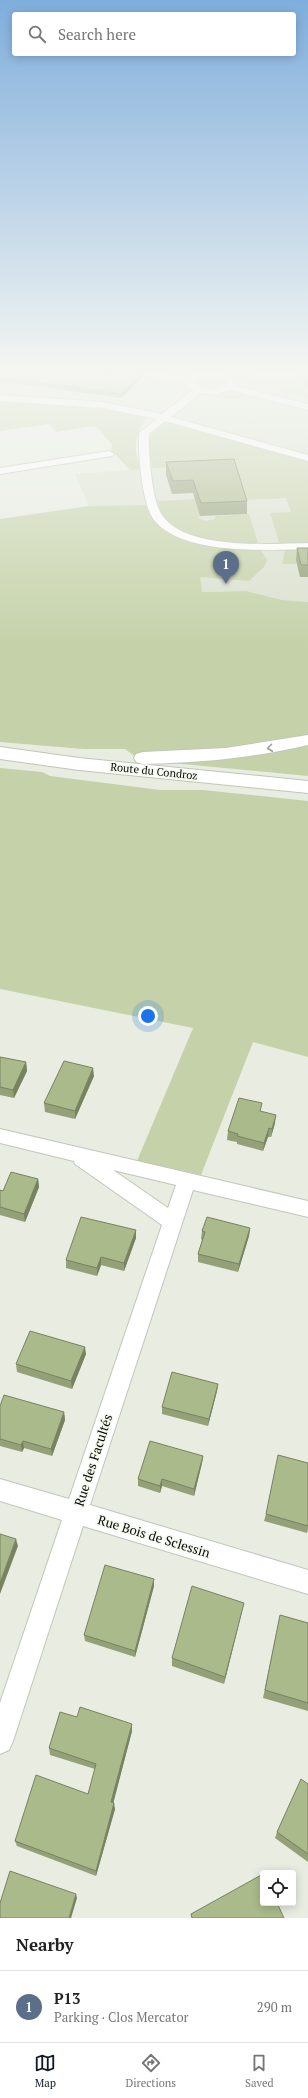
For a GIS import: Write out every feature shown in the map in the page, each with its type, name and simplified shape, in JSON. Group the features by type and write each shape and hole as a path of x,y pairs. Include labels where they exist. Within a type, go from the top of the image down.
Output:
{"main road":[{"path":"47,758 172,758 274,748 308,740"},
{"name":"Route du Condroz","path":"0,753 47,758 87,765 308,787"},
{"name":"Route du Condroz","path":"0,763 308,795"}],"street":[{"path":"0,471 48,464"},
{"path":"145,464 152,505 160,520 184,535 216,544 238,546 308,546"},
{"path":"0,1136 308,1209"},
{"path":"75,1154 172,1221"},
{"name":"Rue des Facultés","path":"0,1741 172,1221 187,1180"},
{"name":"Rue Bois de Sclessin","path":"0,1490 308,1582"}],"shaded area":[{"path":"141,464 308,464 308,602 282,600 246,591 202,592 199,577 264,553 261,550 184,535 160,521 152,505 89,506 75,474 141,469"}],"green space":[{"path":"124,464 139,464 141,469 130,470"},
{"path":"152,464 308,464 308,544 283,545 279,542 270,513 291,512 286,498 244,500 206,466 153,468"},
{"path":"196,499 200,516 198,518 205,521 215,519 215,516 249,514 258,543 236,543 210,540 184,533 166,521 158,501"},
{"path":"146,505 152,518 157,524 180,537 207,545 235,549 261,550 267,560 264,567 249,581 200,577 202,592 246,591 282,600 308,602 308,776 140,760 125,749 83,749 0,742 0,519 89,506"},
{"path":"308,549 308,560 296,560 297,564 282,564 285,550"},
{"path":"0,768 42,772 50,776 160,790 203,790 308,801 308,1057 253,1042 201,1175 137,1161 193,1028 0,989"}],"building":[{"path":"167,464 235,464 247,501 201,503 193,480 173,481"},
{"path":"297,548 308,548 308,565 301,565"},
{"path":"0,1057 26,1062 13,1090 0,1087"},
{"path":"64,1061 93,1068 75,1111 44,1103"},
{"path":"239,1098 262,1103 260,1111 276,1115 272,1129 269,1128 264,1143 237,1136 238,1134 228,1131"},
{"path":"11,1172 38,1179 24,1214 0,1207 0,1190 3,1191"},
{"path":"81,1217 136,1230 124,1263 101,1257 97,1268 66,1260"},
{"path":"207,1217 250,1228 239,1264 198,1254 205,1232 202,1231"},
{"path":"30,1331 85,1347 71,1381 16,1364"},
{"path":"172,1372 218,1384 209,1419 162,1407"},
{"path":"4,1395 64,1412 51,1449 23,1441 21,1445 0,1439 0,1406"},
{"path":"150,1441 203,1456 194,1489 162,1479 160,1486 138,1479"},
{"path":"278,1455 308,1463 308,1526 266,1514"},
{"path":"0,1534 16,1539 0,1583"},
{"path":"105,1565 154,1579 135,1651 84,1635"},
{"path":"192,1586 244,1603 225,1677 172,1658"},
{"path":"280,1615 308,1623 308,1703 265,1690"},
{"path":"80,1707 132,1724 111,1802 114,1803 96,1871 15,1841 36,1775 88,1794 96,1764 49,1748 60,1712 77,1717"},
{"path":"301,1779 308,1784 308,1854 277,1832"},
{"path":"10,1871 76,1894 69,1918 0,1918 0,1903"},
{"path":"260,1876 260,1906 278,1906 284,1918 192,1918 191,1914"}],"place":[{"name":"P13","path":"226,584"}]}
